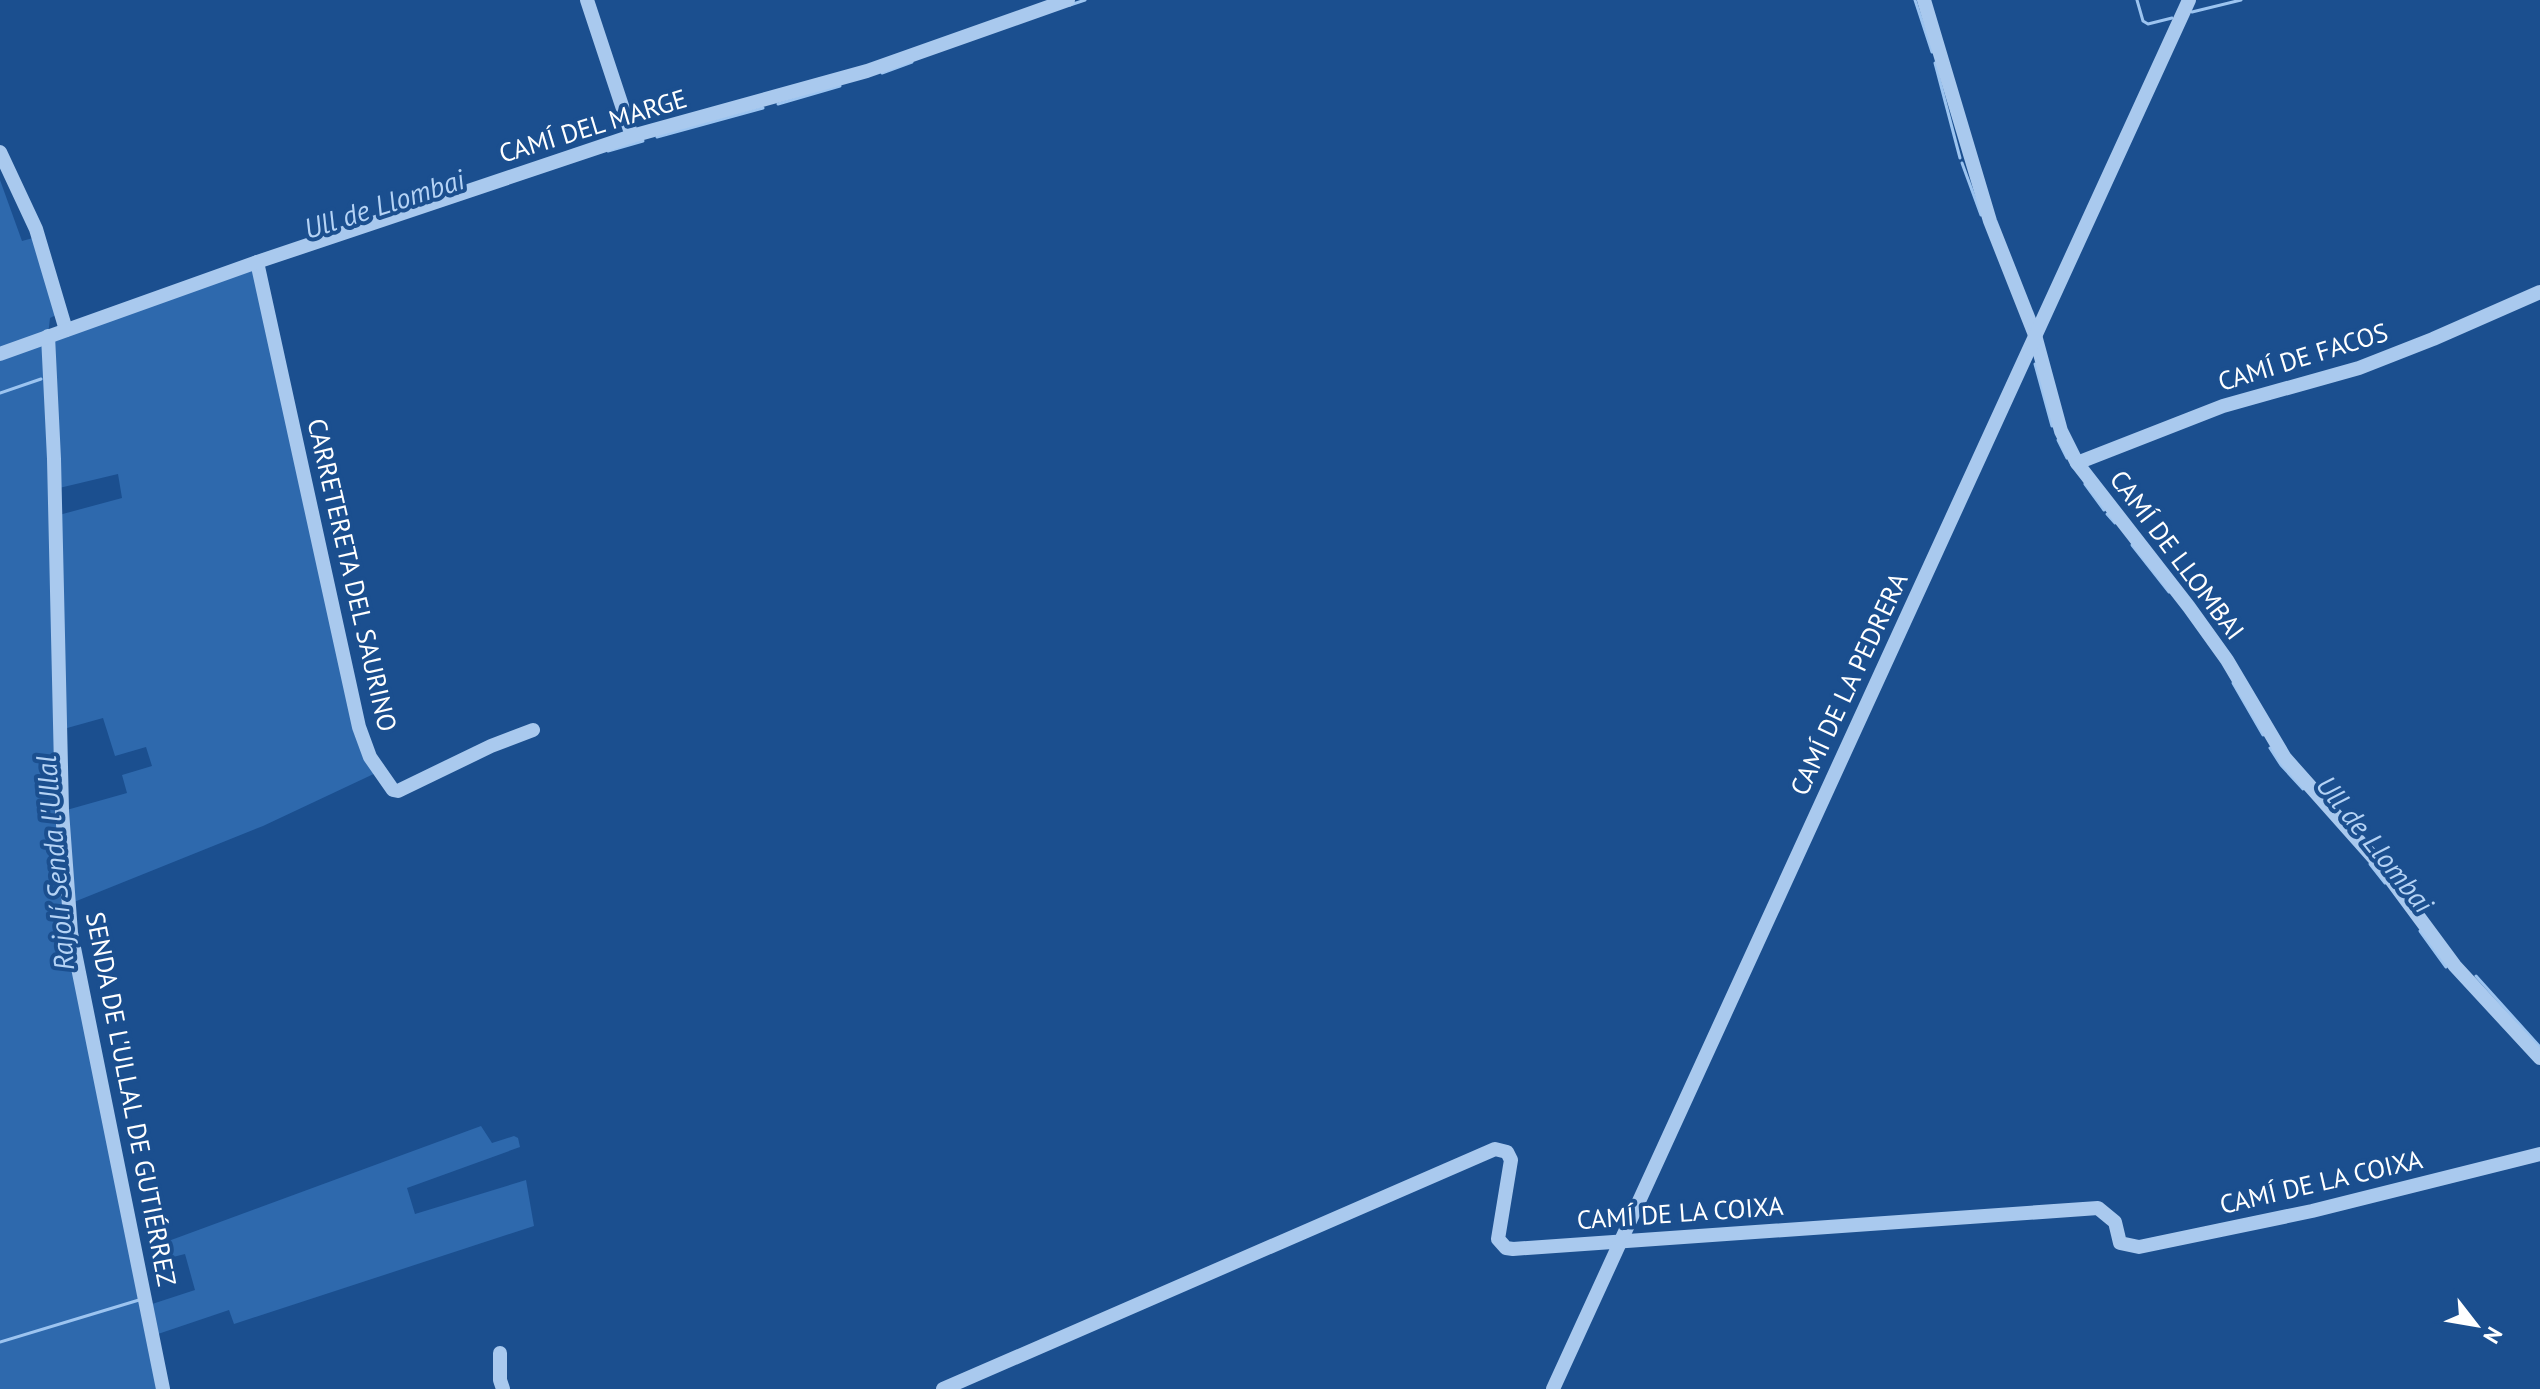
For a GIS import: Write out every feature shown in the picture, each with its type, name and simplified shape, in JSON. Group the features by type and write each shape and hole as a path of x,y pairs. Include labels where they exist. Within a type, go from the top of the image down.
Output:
{"street":[{"path":"587,0 632,136"},
{"name":"CAMÍ DEL MARGE","path":"0,354 257,262 632,136 867,71 1068,0"},
{"name":"CAMÍ DE LLOMBAI","path":"1924,0 1990,221 2035,335 2061,431 2077,463 2227,660 2285,758 2381,866 2455,966 2540,1058"},
{"name":"CAMÍ DE LA PEDRERA","path":"1553,1389 2189,0"},
{"path":"0,152 36,229 66,330"},
{"name":"CARRETERETA DEL SAURINO","path":"257,262 359,727 370,757 393,790 398,791 502,741 533,730"},
{"name":"CAMÍ DE FACOS","path":"2077,463 2223,406 2359,368 2540,292"},
{"name":"SENDA DE L'ULLAL DE GUTIÉRREZ","path":"48,336 62,811 71,933 163,1389"},
{"name":"CAMÍ DE LA COIXA","path":"943,1389 1495,1149 1507,1152 1511,1160 1498,1239 1506,1248 2098,1208 2115,1222 2120,1243 2139,1247 2312,1211 2540,1154"},
{"path":"500,1353 503,1389"}],"shaded area":[{"path":"0,180 22,241 33,238 58,314 50,318 48,336 257,263 340,645 380,771 263,826 69,904 163,1389 0,1389","holes":["118,474 122,498 59,515 55,489","103,718 115,756 146,747 152,766 122,775 127,793 63,811 60,730"]},
{"path":"481,1126 492,1143 514,1136 518,1138 520,1147 407,1188 415,1214 526,1180 534,1226 234,1324 229,1310 155,1335 149,1305 195,1290 185,1254 169,1258 163,1243"}],"waterway":[{"name":"Ull de Llombai","path":"1070,5 1085,0"},
{"name":"Ull de Llombai","path":"1915,0 1932,52"},
{"path":"2137,0 2143,21 2148,24 2172,18"},
{"path":"2192,12 2241,0"},
{"name":"Ull de Llombai","path":"882,73 912,62"},
{"name":"Ull de Llombai","path":"1935,63 1960,158"},
{"name":"Ull de Llombai","path":"778,104 840,86"},
{"name":"Ull de Llombai","path":"657,137 763,108"},
{"name":"Ull de Llombai","path":"608,151 643,141"},
{"name":"Ull de Llombai","path":"1962,163 1981,215"},
{"name":"Ull de Llombai","path":"2035,364 2052,426"},
{"name":"Ull de Llombai","path":"0,393 41,379"},
{"name":"Ull de Llombai","path":"2058,440 2067,458"},
{"name":"Ull de Llombai","path":"2085,484 2104,510"},
{"name":"Ull de Llombai","path":"2107,514 2115,523"},
{"name":"Ull de Llombai","path":"2132,545 2169,592"},
{"name":"Ull de Llombai","path":"2233,683 2263,735"},
{"name":"Ull de Llombai","path":"2270,748 2303,789"},
{"name":"Ull de Llombai","path":"2370,864 2385,883"},
{"name":"Ull de Llombai","path":"2420,931 2446,967"},
{"name":"Ull de Llombai","path":"2476,976 2540,1047"},
{"path":"0,1342 139,1300"}],"water label":[{"name":"Rajolí Senda l'Ullal","path":"55,863"}]}
